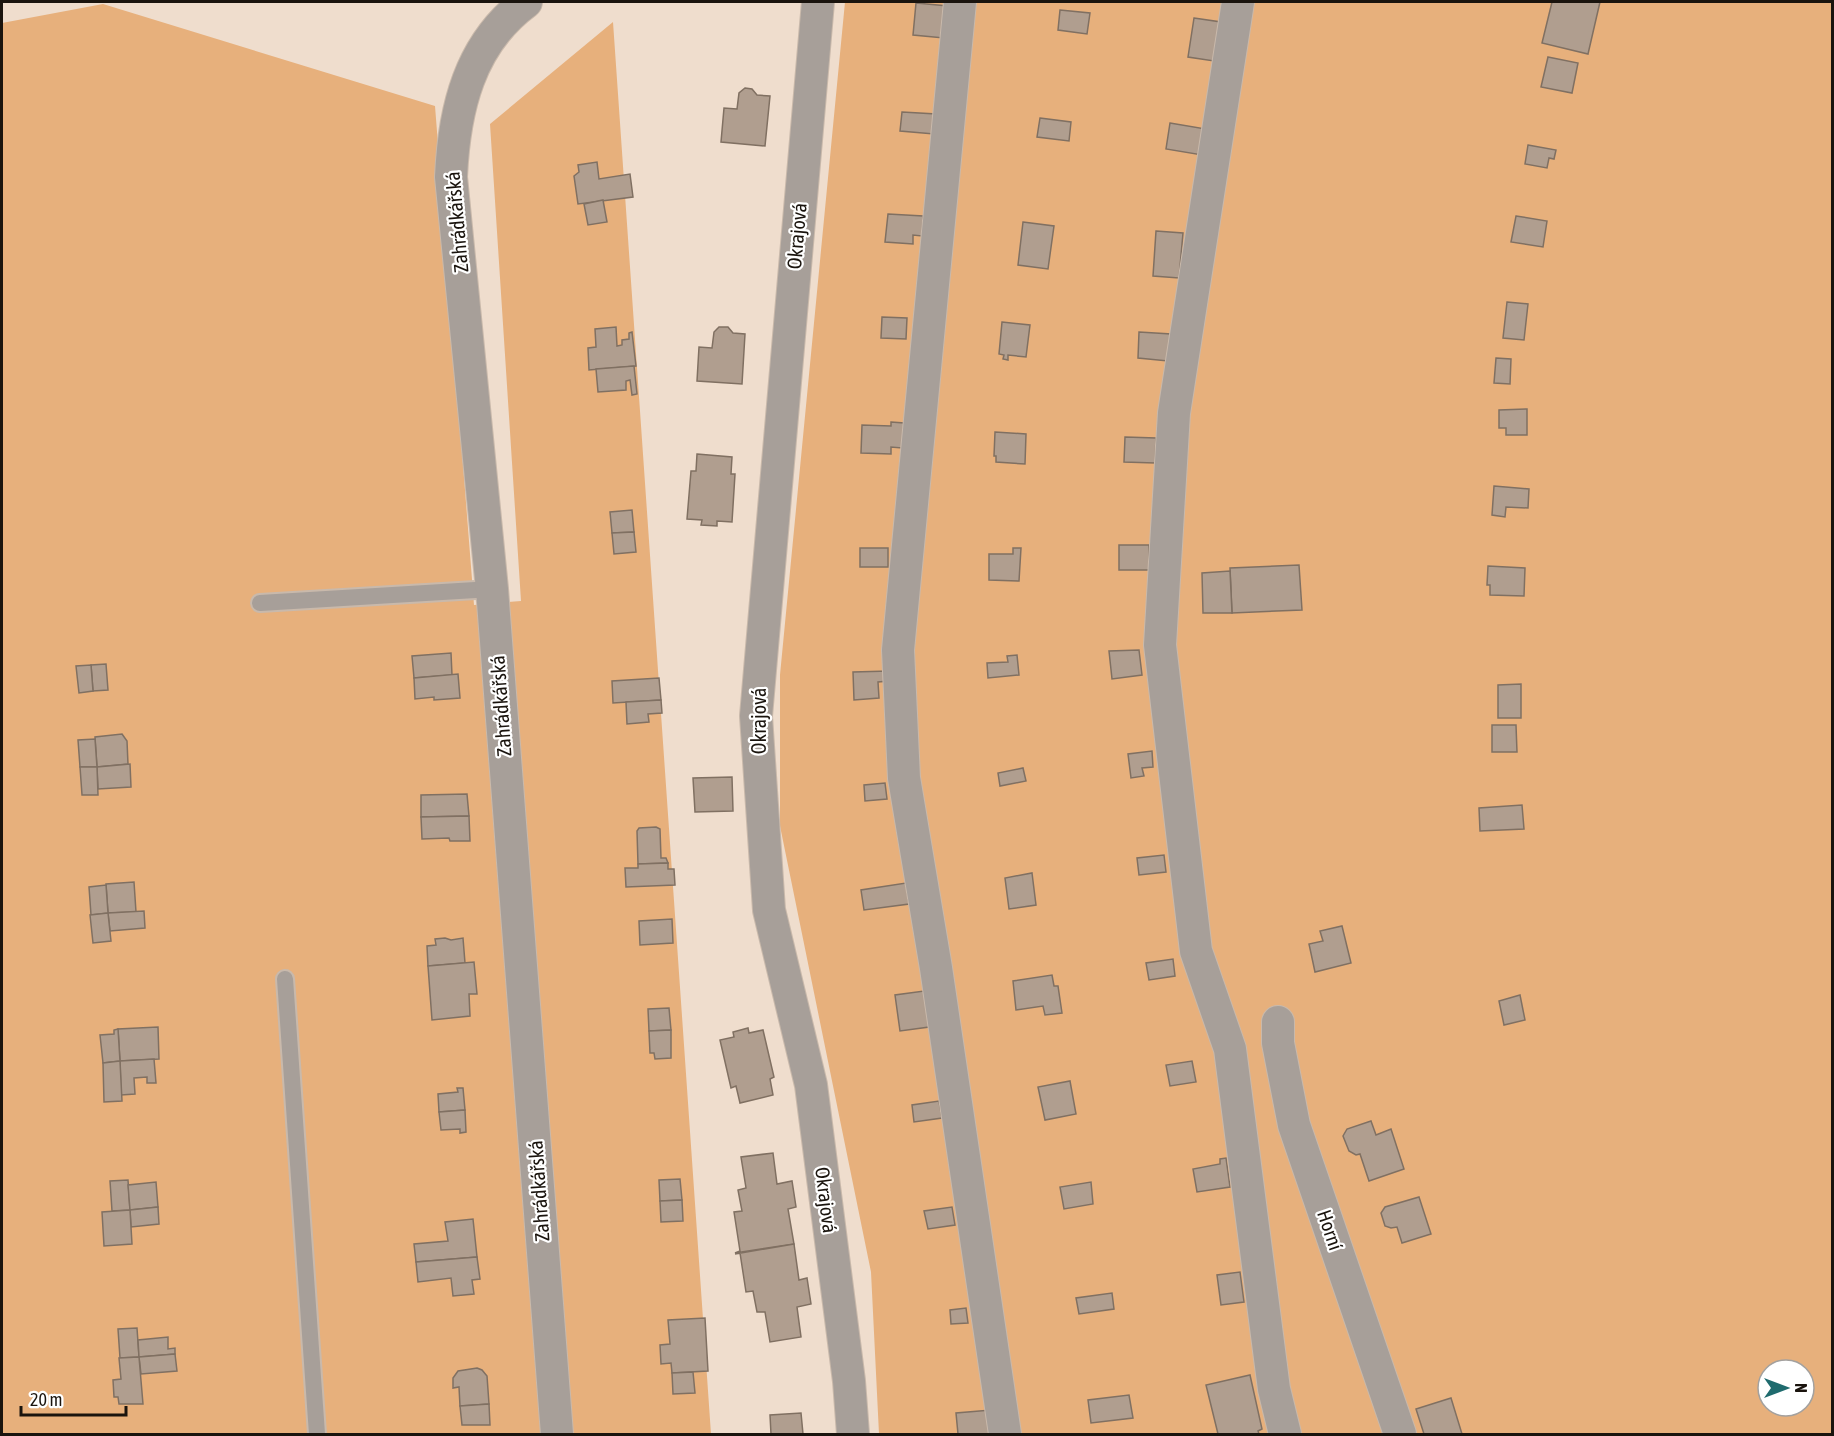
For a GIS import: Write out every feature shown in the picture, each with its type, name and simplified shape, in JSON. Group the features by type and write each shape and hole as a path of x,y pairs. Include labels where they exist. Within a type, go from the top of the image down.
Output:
{"street":[{"name":"Zahrádkářská","path":"526,2 497,28 470,71 461,97 452,148 451,177 492,589 558,1434"},
{"name":"Okrajová","path":"818,2 756,716 769,910 811,1084 849,1381 853,1434"},
{"path":"960,2 898,650 904,778 936,968 1005,1434"},
{"path":"1238,2 1174,413 1160,645 1196,951 1230,1049 1274,1389 1285,1434"},
{"name":"Horní","path":"1278,1022 1278,1043 1294,1125 1401,1434"}],"lane":[{"path":"260,603 492,589"},
{"path":"285,979 317,1434"}],"shaded area":[{"path":"845,2 1832,2 1832,1434 879,1434 871,1272 780,826 780,675"},
{"path":"103,4 435,106 474,605 521,601 490,124 613,22 711,1434 2,1434 2,23"}],"building":[{"path":"1552,2 1600,2 1588,54 1542,43"},
{"path":"916,3 948,6 944,38 913,35"},
{"path":"1060,10 1090,13 1087,34 1058,30"},
{"path":"1194,18 1221,22 1214,61 1188,57"},
{"path":"1548,57 1578,63 1572,93 1541,87"},
{"path":"745,88 752,89 757,95 770,96 765,146 721,142 724,108 737,109 739,93"},
{"path":"902,112 936,114 934,134 900,131"},
{"path":"1040,118 1071,122 1069,141 1037,137"},
{"path":"1170,123 1206,129 1202,155 1166,149"},
{"path":"1528,145 1556,150 1554,159 1549,158 1547,168 1525,164"},
{"path":"597,162 599,179 630,174 633,197 578,204 574,176 579,172 578,165"},
{"path":"603,200 607,222 588,225 584,204"},
{"path":"888,214 923,216 922,236 913,235 913,244 885,242"},
{"path":"1516,216 1547,221 1543,247 1511,242"},
{"path":"1023,222 1054,226 1048,269 1018,265"},
{"path":"1156,231 1183,233 1179,278 1153,276"},
{"path":"1507,302 1528,304 1524,340 1503,338"},
{"path":"882,317 907,318 906,339 881,338"},
{"path":"1002,322 1030,325 1026,357 1008,355 1008,360 1003,359 1004,355 999,354"},
{"path":"616,327 617,346 622,345 622,340 629,339 629,333 632,332 636,366 589,370 588,348 596,347 595,329"},
{"path":"719,327 728,327 733,333 745,334 742,384 697,381 699,347 712,348 714,332"},
{"path":"1139,332 1171,334 1168,361 1138,358"},
{"path":"1496,358 1511,359 1510,384 1494,383"},
{"path":"634,366 637,394 632,395 630,380 626,381 626,390 598,392 596,369"},
{"path":"1527,409 1527,435 1506,435 1506,428 1499,428 1499,410"},
{"path":"891,422 904,423 902,448 891,447 891,454 861,453 862,425 891,426"},
{"path":"995,432 1026,434 1025,464 996,462"},
{"path":"1125,437 1156,438 1155,463 1124,462"},
{"path":"697,454 732,457 731,474 735,474 732,522 717,521 717,526 701,525 702,520 687,519 691,471 696,471"},
{"path":"1494,486 1529,489 1528,508 1506,507 1505,517 1492,515"},
{"path":"632,510 634,532 612,533 610,512"},
{"path":"634,532 636,552 614,554 612,533"},
{"path":"1119,545 1149,545 1149,570 1119,570"},
{"path":"860,548 888,548 888,567 860,567"},
{"path":"1013,548 1021,548 1019,581 989,580 989,554 1013,554"},
{"path":"1299,565 1302,610 1232,613 1230,568"},
{"path":"1488,566 1525,568 1524,596 1490,595 1490,585 1487,585"},
{"path":"1230,571 1232,613 1203,613 1202,573"},
{"path":"1139,650 1142,675 1112,679 1109,651"},
{"path":"451,653 452,675 414,678 412,656"},
{"path":"1017,655 1019,675 988,678 987,663 1008,662 1007,656"},
{"path":"106,664 108,690 93,691 91,665"},
{"path":"91,665 93,691 79,693 76,666"},
{"path":"889,671 889,681 878,682 879,698 854,700 853,672"},
{"path":"458,674 460,698 415,699 414,678"},
{"path":"659,678 661,700 613,703 612,681"},
{"path":"1521,684 1521,718 1498,718 1498,685"},
{"path":"661,700 662,713 648,714 649,722 627,724 626,702"},
{"path":"1492,725 1516,725 1517,752 1492,752"},
{"path":"122,734 127,741 128,764 97,767 95,737"},
{"path":"95,739 97,767 80,767 78,740"},
{"path":"1152,751 1153,767 1142,768 1144,776 1131,778 1128,754"},
{"path":"130,764 131,787 98,789 97,767"},
{"path":"80,767 97,767 98,795 82,795"},
{"path":"1023,768 1026,781 1000,786 998,773"},
{"path":"732,777 733,811 695,812 693,778"},
{"path":"885,783 887,799 865,801 864,785"},
{"path":"467,794 469,816 421,817 421,795"},
{"path":"1522,805 1524,829 1480,831 1479,808"},
{"path":"469,816 470,841 450,841 449,838 422,839 421,817"},
{"path":"656,827 660,829 661,858 666,858 668,863 638,864 637,831 639,828"},
{"path":"1164,855 1166,872 1139,875 1137,858"},
{"path":"668,863 668,869 674,869 675,885 626,887 625,868 638,868 638,864"},
{"path":"1032,873 1036,905 1009,909 1005,878"},
{"path":"134,882 136,912 108,913 106,884"},
{"path":"906,883 909,904 864,910 861,890"},
{"path":"106,885 108,913 91,915 89,887"},
{"path":"144,911 145,928 110,931 108,913"},
{"path":"108,913 111,941 93,943 90,915"},
{"path":"672,919 673,943 640,945 639,921"},
{"path":"1342,926 1351,963 1315,972 1309,944 1323,941 1320,931"},
{"path":"463,938 465,963 428,966 427,946 436,945 435,939 451,940"},
{"path":"1173,959 1175,976 1149,980 1146,963"},
{"path":"474,962 477,994 469,994 470,1016 432,1020 428,966"},
{"path":"1052,975 1054,986 1058,986 1062,1013 1045,1015 1043,1006 1016,1010 1013,981"},
{"path":"924,991 929,1027 900,1031 895,995"},
{"path":"1520,995 1525,1020 1504,1025 1499,1001"},
{"path":"669,1008 671,1030 649,1031 648,1009"},
{"path":"158,1027 159,1059 120,1061 118,1029"},
{"path":"748,1028 749,1033 763,1030 774,1077 770,1079 773,1095 740,1103 736,1086 731,1088 720,1040 734,1037 733,1032"},
{"path":"118,1029 120,1061 103,1063 100,1035 114,1034 114,1030"},
{"path":"671,1030 671,1058 655,1059 654,1053 650,1053 649,1031"},
{"path":"154,1059 156,1083 147,1083 147,1077 134,1078 135,1094 121,1095 120,1061"},
{"path":"120,1061 122,1101 104,1102 103,1063"},
{"path":"1192,1061 1196,1082 1170,1086 1166,1065"},
{"path":"1070,1081 1076,1114 1045,1120 1038,1087"},
{"path":"457,1088 463,1088 465,1110 439,1112 438,1094 458,1092"},
{"path":"939,1101 942,1118 914,1122 912,1105"},
{"path":"465,1110 466,1132 460,1133 460,1129 441,1130 439,1112"},
{"path":"1371,1121 1376,1135 1391,1129 1404,1169 1369,1181 1360,1154 1356,1155 1349,1151 1343,1136 1347,1129"},
{"path":"773,1153 777,1184 792,1181 796,1207 788,1209 794,1244 735,1253 740,1251 734,1212 742,1211 738,1190 746,1188 741,1157"},
{"path":"1226,1158 1230,1187 1197,1192 1193,1169 1220,1164 1220,1159"},
{"path":"680,1179 682,1200 660,1201 659,1180"},
{"path":"128,1180 130,1210 112,1211 110,1181"},
{"path":"156,1182 158,1207 130,1210 128,1185"},
{"path":"1091,1182 1093,1204 1064,1209 1060,1187"},
{"path":"1419,1197 1431,1234 1402,1243 1397,1227 1385,1226 1381,1213 1385,1207"},
{"path":"682,1200 683,1221 661,1222 660,1201"},
{"path":"158,1207 159,1224 131,1227 130,1210"},
{"path":"952,1207 955,1225 928,1229 924,1211"},
{"path":"130,1210 132,1244 104,1246 102,1212"},
{"path":"473,1219 477,1257 416,1262 414,1244 448,1241 445,1222"},
{"path":"794,1244 799,1280 807,1278 811,1304 797,1307 801,1337 770,1342 765,1312 757,1312 753,1291 746,1292 740,1253"},
{"path":"477,1257 480,1279 472,1280 474,1294 453,1296 451,1278 418,1282 416,1262"},
{"path":"1240,1272 1244,1302 1221,1305 1217,1275"},
{"path":"1112,1293 1114,1309 1079,1314 1076,1298"},
{"path":"966,1308 968,1323 951,1324 950,1310"},
{"path":"705,1318 708,1371 672,1373 671,1363 661,1364 660,1345 670,1344 668,1320"},
{"path":"137,1328 139,1357 120,1358 118,1329"},
{"path":"168,1337 168,1349 175,1348 175,1354 139,1357 138,1340"},
{"path":"175,1354 177,1371 141,1374 139,1357"},
{"path":"139,1357 143,1404 119,1404 118,1397 114,1397 113,1380 121,1379 119,1358"},
{"path":"477,1368 487,1376 489,1404 460,1406 459,1387 453,1388 453,1378 458,1371"},
{"path":"693,1372 695,1393 673,1394 672,1373"},
{"path":"1250,1375 1262,1429 1258,1431 1259,1434 1218,1434 1206,1385"},
{"path":"1129,1395 1133,1418 1091,1423 1088,1400"},
{"path":"1451,1398 1462,1434 1424,1434 1416,1409"},
{"path":"489,1404 490,1425 462,1425 460,1406"},
{"path":"991,1410 994,1434 958,1434 956,1413"},
{"path":"801,1413 803,1434 771,1434 770,1415"}]}
